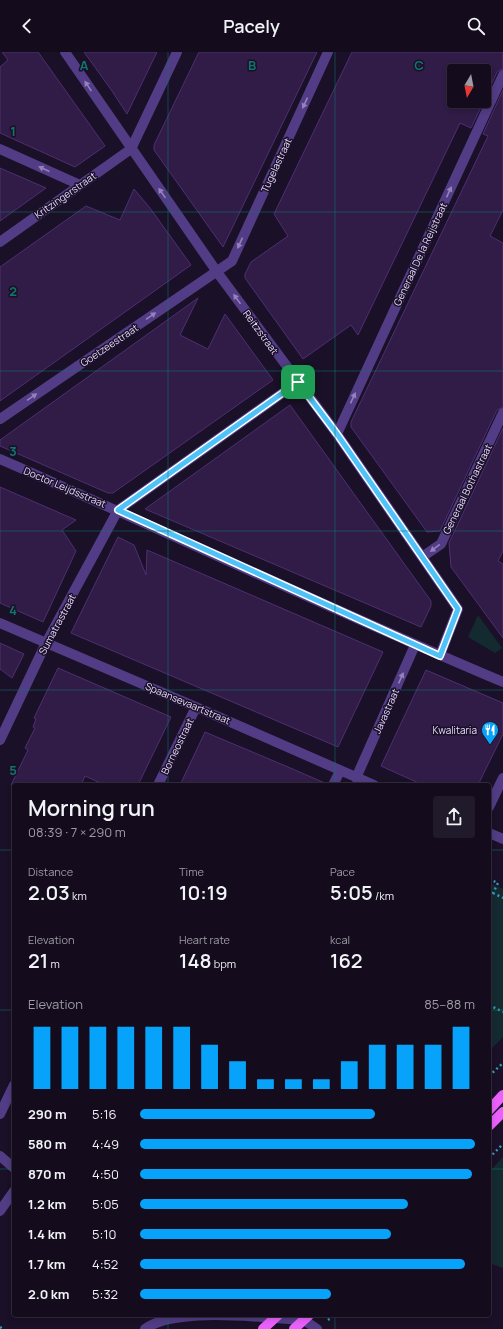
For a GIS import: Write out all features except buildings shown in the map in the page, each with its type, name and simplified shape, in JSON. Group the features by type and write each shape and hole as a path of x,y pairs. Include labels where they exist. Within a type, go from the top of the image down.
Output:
{"main road":[{"path":"491,1108 503,1095"},
{"path":"491,1124 503,1112"},
{"path":"263,1329 277,1317"},
{"path":"294,1329 305,1317"}],"street":[{"name":"Reitzstraat","path":"65,52 217,272 337,434 458,609 440,656"},
{"path":"131,149 177,52"},
{"name":"Tugelastraat","path":"217,272 232,261 328,52"},
{"name":"Generaal De la Reijstraat","path":"337,434 503,75"},
{"name":"Kritzingerstraat","path":"0,242 131,149"},
{"path":"0,150 80,185"},
{"name":"Goetzeestraat","path":"0,419 217,272"},
{"path":"118,510 298,382"},
{"name":"Generaal Bothastraat","path":"422,557 440,544 503,413"},
{"name":"Doctor Leijdsstraat","path":"0,459 118,510 415,645 503,682"},
{"name":"Sumatrastraat","path":"0,740 46,643 118,510"},
{"name":"Spaansevaartstraat","path":"0,623 369,783"},
{"name":"Javastraat","path":"356,778 415,645"},
{"name":"Borneostraat","path":"159,783 196,707"},
{"path":"334,783 340,771"},
{"path":"491,803 503,778"},
{"path":"491,834 503,839"},
{"path":"0,1114 12,1089"},
{"path":"0,1156 12,1166"},
{"path":"0,1211 12,1194"},
{"path":"145,1329 155,1319 193,1317"},
{"path":"277,1317 305,1317 317,1329"}],"path":[{"path":"491,880 498,883 491,897"},
{"path":"493,893 503,898"},
{"path":"491,1006 503,1012"},
{"path":"491,1074 503,1063"},
{"path":"491,1156 503,1144"}],"shaded area":[{"path":"478,615 502,648 495,653 468,637"},
{"path":"491,883 503,889 503,1037 491,1049"},
{"path":"503,1157 503,1268 491,1264 491,1170"}],"place":[{"name":"Kwalitaria","path":"490,745"}],"route":[{"path":"298,382 337,434 458,609 440,656 118,510 298,382"}]}
